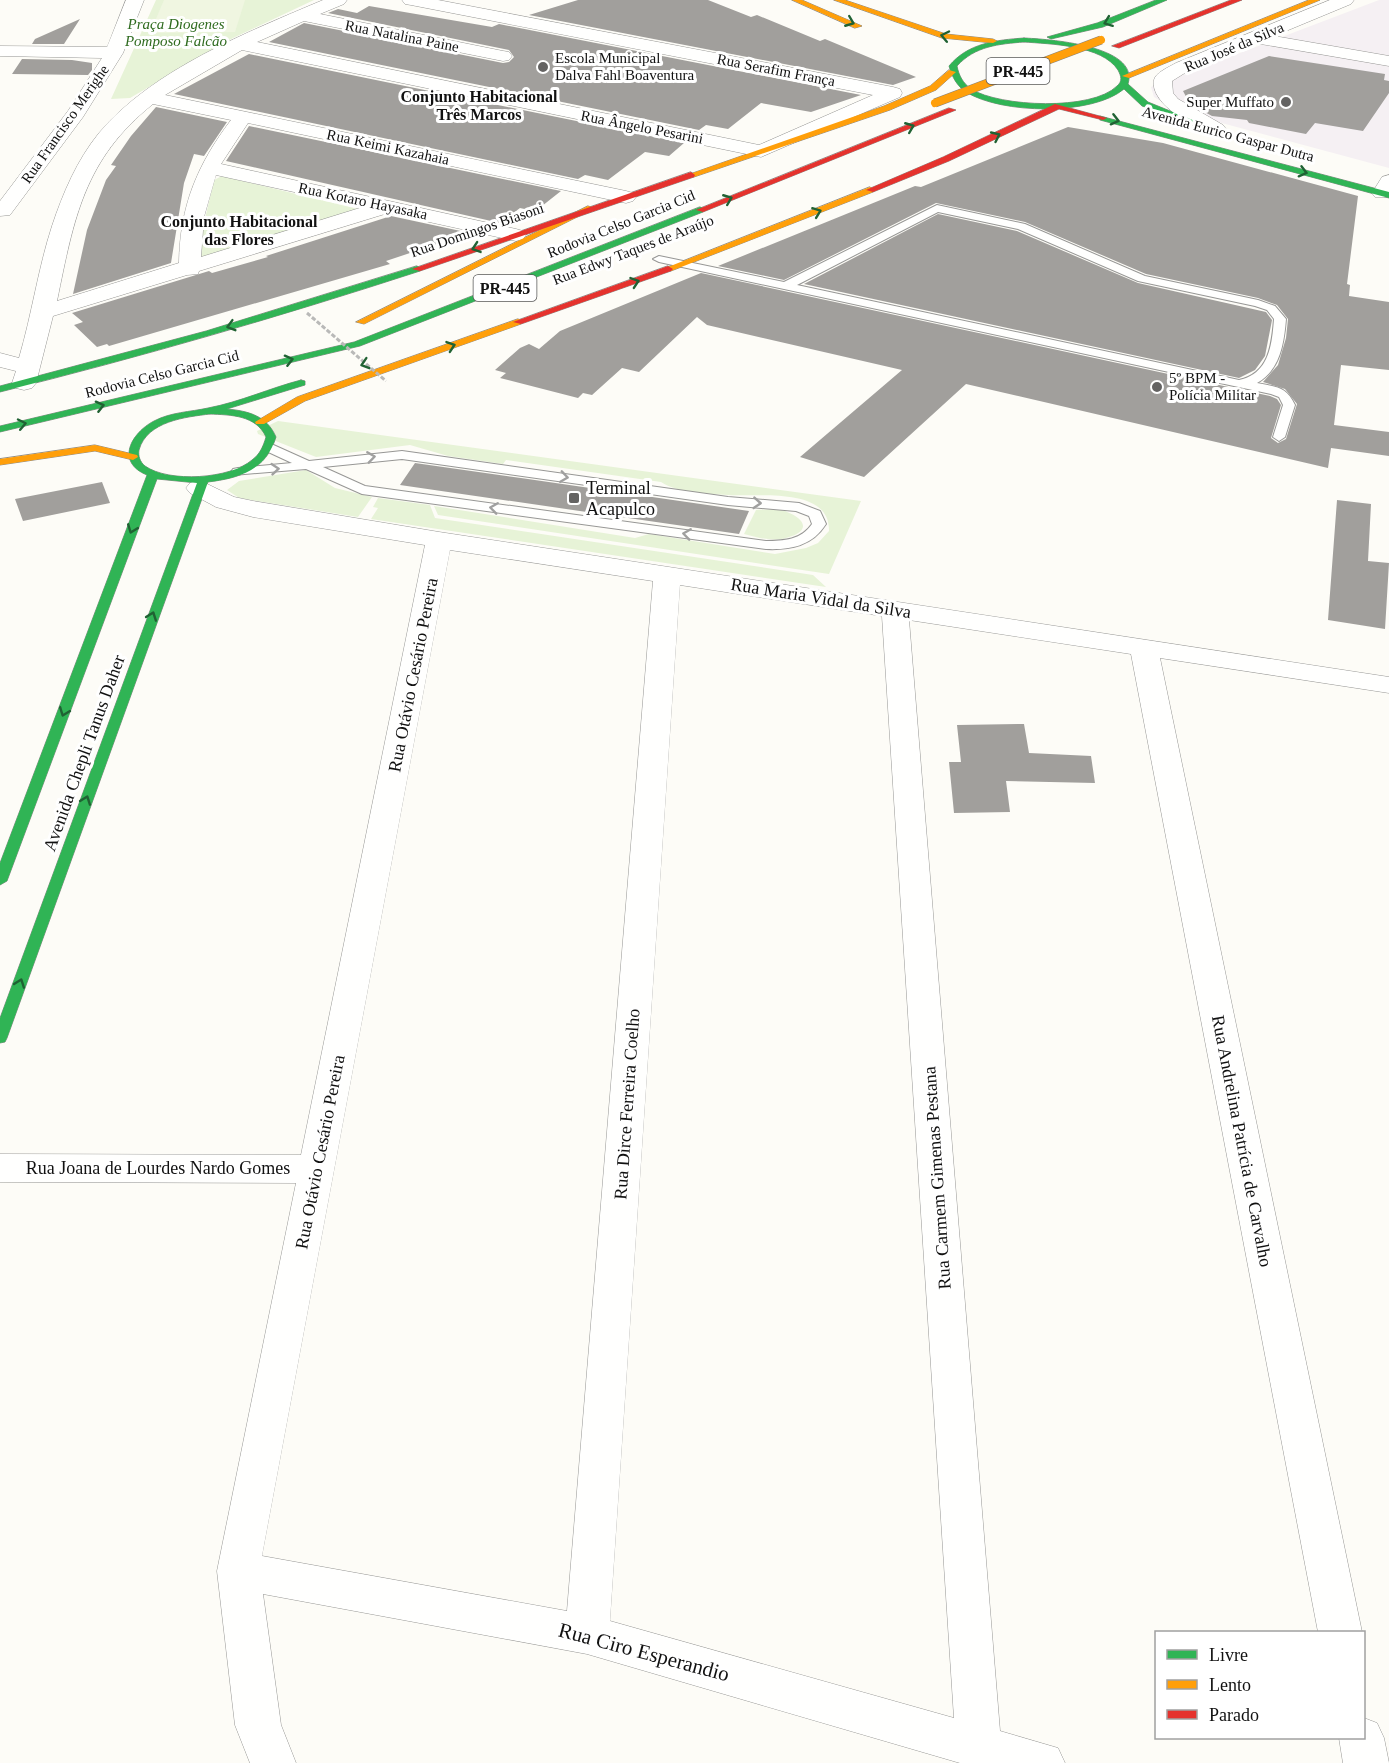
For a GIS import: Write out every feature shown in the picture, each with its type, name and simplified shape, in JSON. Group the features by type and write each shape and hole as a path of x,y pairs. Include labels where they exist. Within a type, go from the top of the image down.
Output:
{"main road":[{"path":"796,0 868,30"},
{"path":"838,0 945,36 975,41 1030,40 1100,25 1163,0"},
{"name":"Rodovia Celso Garcia Cid","path":"591,208 350,327 469,287 935,103 1209,0"},
{"name":"Rodovia Celso Garcia Cid","path":"0,429 357,344 1238,0"},
{"path":"951,63 956,80 965,88 978,94 1025,105 1058,106 1100,100 1115,93 1125,81 1316,0"},
{"name":"Rua Domingos Biasoni","path":"0,388 26,375 109,362 343,294 887,108 933,88 951,63 966,53 981,46 1030,40"},
{"name":"Avenida Eurico Gaspar Dutra","path":"1030,40 1089,49 1109,57 1122,68 1125,81 1145,104 1222,130"},
{"path":"971,131 1025,105"},
{"name":"Avenida Eurico Gaspar Dutra","path":"1058,106 1385,184"},
{"name":"Rua Edwy Taques de Araújo","path":"260,422 301,399 686,264 946,159 1058,106"},
{"name":"Rua Edwy Taques de Araújo","path":"210,411 385,357 659,258 796,204"},
{"name":"Rodovia Celso Garcia Cid","path":"0,415 204,366"},
{"path":"0,462 95,448 133,457 140,466 153,474 201,484 238,472 255,463 272,441 269,431 260,422 247,415 210,411 190,413 154,425 141,435 134,446 133,457"},
{"name":"Avenida Chepli Tanus Daher","path":"0,881 153,474"},
{"name":"Avenida Chepli Tanus Daher","path":"0,1038 201,484"}],"street":[{"name":"Rua Francisco Merighe","path":"3,211 76,113 114,53 135,0"},
{"path":"0,360 26,375 44,312 62,226 78,184 102,144 127,116 149,98 241,44 338,0"},
{"name":"Rua Serafim França","path":"411,0 893,93 761,151"},
{"name":"Rua José da Silva","path":"1222,130 1171,103 1164,93 1163,79 1182,67 1345,0"},
{"name":"Rua Natalina Paine","path":"301,15 503,56"},
{"path":"454,89 549,26"},
{"path":"1256,38 1389,61"},
{"name":"Rua Ângelo Pesarini","path":"241,44 761,151"},
{"path":"0,51 114,53"},
{"name":"Rua Keimi Kazahaia","path":"149,98 626,197"},
{"path":"76,113 127,116"},
{"path":"190,268 194,218 209,167 243,117"},
{"name":"Rua Kotaro Hayasaka","path":"209,167 516,235"},
{"path":"44,312 389,206"},
{"name":"Rua Maria Vidal da Silva","path":"201,484 225,502 254,509 439,540 1389,685"},
{"name":"Rua Maria Vidal da Silva","path":"186,522 219,513 254,509"},
{"name":"Rua Otávio Cesário Pereira","path":"273,1763 258,1725 238,1571 439,540"},
{"name":"Rua Dirce Ferreira Coelho","path":"587,1634 667,574"},
{"name":"Rua Carmem Gimenas Pestana","path":"895,609 979,1747"},
{"name":"Rua Andrelina Patrícia de Carvalho","path":"1144,648 1340,1631"},
{"name":"Rua Joana de Lourdes Nardo Gomes","path":"0,1168 317,1169"},
{"name":"Rua Ciro Esperandio","path":"238,1571 587,1634 1042,1763"},
{"path":"1361,1739 1366,1763"}],"lane":[{"path":"788,285 937,208 1011,224 1049,237 1111,267 1142,279 1258,303 1271,308 1280,319 1275,353 1266,372 1258,379 1240,383"},
{"path":"659,258 1275,391 1287,400 1289,405 1279,437"},
{"path":"238,472 313,465 402,455 728,501 799,507 814,513 819,524 813,534 805,539 783,546 766,545 362,490 313,465 269,447"}],"path":[{"path":"307,313 386,381"}],"shaded area":[{"path":"1379,0 1389,0 1389,168 1177,111 1154,97 1151,87"}],"green space":[{"name":"Praça Diogenes Pomposo Falcão","path":"156,0 314,0 233,38 130,98 111,99"},
{"path":"164,0 245,0 235,32 150,33"},
{"path":"222,176 358,209 207,261 196,258 214,180"},
{"path":"278,421 861,501 829,574 438,515 434,506 635,538 649,534 775,554 806,548 818,543 829,531 826,517 818,507 805,500 773,495 693,492 676,489 661,482 506,460 503,464 448,456 410,445 316,457 258,434 257,431"},
{"path":"306,470 335,488 372,497 358,517 239,498 227,490 239,481"},
{"path":"378,498 430,505 435,518 813,575 826,587 371,519 378,508 373,507"},
{"path":"776,509 795,516 803,524 803,528 786,538 762,538 744,534 756,510"}],"building":[{"path":"578,0 708,0 751,17 757,15 820,41 825,39 916,77 893,85 529,15"},
{"path":"369,6 492,27 499,24 861,95 811,112 761,103 728,129 706,125 699,130 269,42 304,23 503,63 509,62 514,57 509,50 328,13 338,9 357,13"},
{"path":"80,19 64,44 32,44 35,39"},
{"path":"249,54 684,143 669,156 645,152 608,180 585,175 578,179 174,94"},
{"name":"Super Muffato","path":"1269,56 1385,74 1384,80 1389,81 1389,93 1363,131 1315,123 1306,134 1249,123 1247,120 1212,116 1190,104 1183,91"},
{"path":"22,59 72,60 92,63 92,70 88,75 12,74"},
{"path":"156,107 227,122 204,156 194,154 184,183 171,263 73,294 87,230 106,180 116,166 111,165 131,136"},
{"path":"249,126 561,191 542,206 537,205 529,210 520,208 500,223 226,161"},
{"path":"1068,127 1163,143 1358,196 1347,284 1350,285 1349,296 1389,302 1389,370 1341,365 1334,425 1389,432 1389,456 1331,448 1328,468 966,384 864,477 800,457 902,370 707,325 697,317 639,372 622,368 592,395 583,393 578,398 500,378 506,373 495,370 520,348 529,344 539,349 560,331 701,273 1270,396 1277,399 1281,405 1271,438 1278,443 1286,439 1297,404 1285,389 1263,382 1278,365 1286,338 1288,319 1277,305 1258,298 1146,274 1025,222 936,203 784,280 718,266"},
{"path":"938,214 1017,231 1138,283 1266,312 1272,320 1265,356 1255,370 1239,378 804,284"},
{"path":"391,216 470,233 386,261 390,264 109,346 107,344 97,347 74,325 83,322 72,313 209,271 212,273 268,257 266,256"},
{"name":"Terminal Acapulco","path":"415,463 749,511 739,534 400,485"},
{"path":"102,482 110,503 23,521 15,499"},
{"path":"1337,500 1371,504 1368,561 1389,563 1385,629 1328,620"},
{"path":"1024,724 1029,753 1091,756 1095,783 1006,781 1010,812 954,813 949,762 961,762 957,725"}],"traffic: fast":[{"path":"1051,37 1100,25 1163,0"},
{"path":"1024,40 1064,43 1095,50 1118,64 1125,77 1124,83 1118,90 1104,97 1084,102 1034,106 986,98 968,90 957,79 953,66 960,58 976,48 1024,40"},
{"path":"1124,85 1145,104 1191,121"},
{"path":"1103,118 1389,195"},
{"path":"0,429 357,344 700,210"},
{"path":"0,389 210,333 417,269"},
{"path":"210,411 301,383"},
{"path":"210,411 246,415 261,423 271,437 266,452 254,464 218,478 176,479 158,476 138,465 133,454 141,437 148,430 166,419 210,411"},
{"path":"0,881 153,474"},
{"path":"0,1038 203,480"}],"traffic: slow":[{"path":"796,0 858,26"},
{"path":"838,0 945,36 993,41"},
{"path":"1126,76 1316,0"},
{"path":"935,103 1101,40"},
{"path":"691,175 887,108 933,88 952,72"},
{"path":"668,269 870,190"},
{"path":"361,322 591,208"},
{"path":"260,422 301,399 518,322"},
{"path":"0,462 95,448 133,457"}],"traffic: jam":[{"path":"1116,46 1238,0"},
{"path":"870,190 946,159 1058,106 1103,118"},
{"path":"700,210 952,110"},
{"path":"417,269 691,175"},
{"path":"518,322 668,269"}],"place":[{"name":"Escola Municipal Dalva Fahl Boaventura","path":"543,67"},
{"name":"Super Muffato","path":"1286,102"},
{"name":"5º BPM - Polícia Militar","path":"1157,387"},
{"name":"Terminal Acapulco","path":"574,498"}],"district":[{"name":"Conjunto Habitacional Três Marcos","path":"479,105"},
{"name":"Conjunto Habitacional das Flores","path":"239,230"}]}
